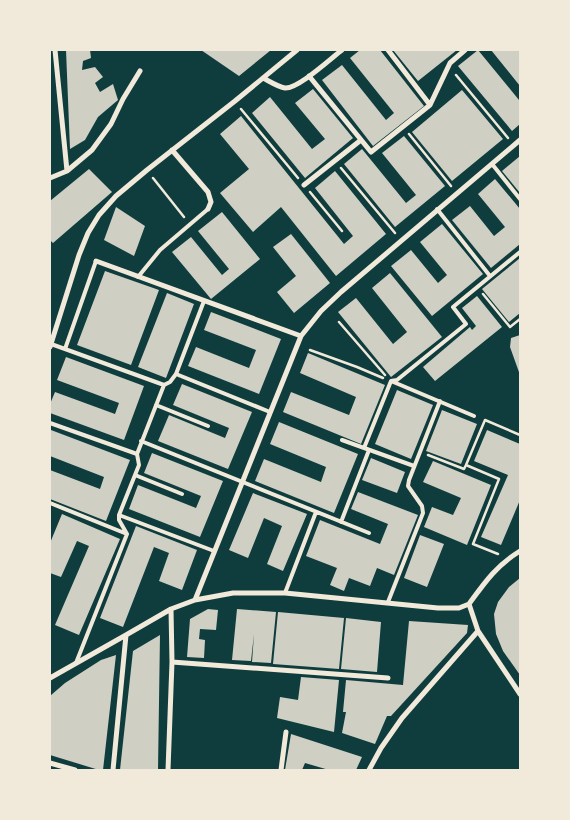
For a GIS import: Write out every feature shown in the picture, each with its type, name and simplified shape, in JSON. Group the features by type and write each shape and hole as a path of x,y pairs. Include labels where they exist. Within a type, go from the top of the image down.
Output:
{"street":[{"path":"55,50 67,171"},
{"path":"51,346 79,255 88,233 99,215 116,196 147,170 296,50"},
{"path":"263,78 283,88 290,87 309,76 342,50"},
{"path":"388,50 430,105"},
{"path":"309,76 371,152 430,105 450,63 465,50"},
{"path":"50,178 67,171 92,150 111,124 140,71"},
{"path":"304,185 361,140"},
{"path":"195,600 301,336 334,298 520,140"},
{"path":"172,150 208,192 211,202 208,209"},
{"path":"96,261 301,336"},
{"path":"50,678 171,609 195,600 233,592 285,592 458,608 470,604 488,578 508,558 520,551"},
{"path":"470,604 478,631 520,694"},
{"path":"168,770 172,662 171,609"},
{"path":"369,770 381,748 402,718 478,631"},
{"path":"113,770 126,636"},
{"path":"172,662 388,678"},
{"path":"281,770 286,732"},
{"path":"50,762 75,770"}],"lane":[{"path":"492,164 520,199"},
{"path":"138,277 160,250 208,209"},
{"path":"437,209 490,276"},
{"path":"391,381 398,380 466,324 453,307 520,252"},
{"path":"65,349 96,261"},
{"path":"127,534 118,520 139,465 137,454 141,441 164,385 170,382 176,374 204,301"},
{"path":"51,346 65,349 164,385"},
{"path":"176,374 270,412"},
{"path":"391,381 474,416"},
{"path":"342,522 391,381"},
{"path":"388,602 423,513 422,506 408,486 440,401"},
{"path":"156,404 208,426"},
{"path":"50,423 137,454"},
{"path":"342,440 414,466"},
{"path":"141,441 369,533"},
{"path":"135,475 182,494"},
{"path":"50,503 127,534"},
{"path":"285,592 316,512"},
{"path":"119,515 214,551"},
{"path":"76,664 127,534"}],"path":[{"path":"449,66 513,145"},
{"path":"235,101 256,126"},
{"path":"403,127 457,193"},
{"path":"335,160 400,240"},
{"path":"147,170 190,224"},
{"path":"477,287 510,327 520,319"},
{"path":"339,322 391,381"},
{"path":"310,350 391,381"},
{"path":"474,416 520,435"},
{"path":"420,452 464,469 484,420"},
{"path":"466,465 499,479 473,544 508,558"}],"building":[{"path":"66,50 90,50 91,58 83,61 82,70 95,67 103,77 95,83 100,92 113,84 118,100 98,117 85,140 70,149"},
{"path":"201,50 271,50 239,76"},
{"path":"360,50 380,50 424,106 373,146 322,80 342,65 386,120 394,113 350,58"},
{"path":"393,50 457,50 418,81"},
{"path":"478,50 520,99 520,124 512,131 458,66"},
{"path":"491,50 520,50 520,86"},
{"path":"313,89 353,138 305,178 252,113 270,97 312,149 325,139 295,103"},
{"path":"462,90 503,139 452,181 412,132"},
{"path":"241,116 344,244 353,236 315,188 335,171 386,234 336,276 281,207 253,232 220,193 249,169 220,134"},
{"path":"404,136 445,186 395,227 344,164 362,149 406,203 416,195 382,153"},
{"path":"520,156 520,193 502,171"},
{"path":"89,169 112,192 53,243 50,240 50,201"},
{"path":"495,179 520,209 520,244 491,268 452,220 470,206 494,236 505,227 478,194"},
{"path":"116,207 145,226 134,256 104,240"},
{"path":"222,212 260,259 211,299 172,252 191,237 222,275 229,269 198,231"},
{"path":"442,224 483,274 432,316 391,266 411,250 438,283 447,275 420,242"},
{"path":"291,234 330,283 294,313 277,292 296,276 273,247"},
{"path":"520,258 520,313 509,322 482,289"},
{"path":"105,271 159,290 131,365 77,345"},
{"path":"390,273 442,337 391,377 338,312 356,298 393,344 407,332 372,288"},
{"path":"167,293 194,304 166,378 138,367"},
{"path":"477,296 502,327 435,381 423,367 470,327 472,330 476,326 462,308"},
{"path":"211,312 281,339 259,394 188,366 196,347 249,368 256,350 204,330"},
{"path":"520,335 520,375 510,347 511,338"},
{"path":"308,353 385,385 361,444 283,412 291,392 349,415 356,397 300,373"},
{"path":"66,357 144,386 124,440 50,413 50,404 55,392 115,414 119,403 57,380"},
{"path":"182,384 252,412 228,469 158,441 169,415 225,438 229,428 173,405"},
{"path":"397,390 433,405 411,459 375,444"},
{"path":"442,410 477,424 461,464 426,451"},
{"path":"279,422 358,454 334,513 255,481 264,459 321,482 326,467 270,444"},
{"path":"51,430 130,460 106,521 50,499 50,470 100,489 104,477 50,456"},
{"path":"487,430 520,444 520,500 501,545 481,537 508,475 474,461"},
{"path":"152,453 223,481 200,537 129,509 138,485 196,508 201,496 144,473"},
{"path":"371,458 405,472 397,493 362,480"},
{"path":"433,461 491,485 467,545 424,527 432,507 453,515 461,498 423,482"},
{"path":"358,492 418,515 394,575 377,568 370,586 349,578 344,591 330,585 337,568 306,556 320,520 380,544 388,524 351,509"},
{"path":"253,493 307,514 283,571 267,564 282,526 264,518 248,558 229,550"},
{"path":"62,514 120,539 79,635 55,625 89,546 77,541 61,577 50,573 50,543"},
{"path":"136,526 197,550 182,590 159,581 169,553 154,547 123,627 100,618"},
{"path":"420,535 444,544 427,587 404,578"},
{"path":"520,578 520,675 503,651 496,634 494,614 498,602 509,587"},
{"path":"208,609 218,610 216,630 200,629 199,639 205,640 204,658 187,657 190,619"},
{"path":"237,609 276,612 271,663 252,662 254,634 251,661 232,660"},
{"path":"278,612 344,618 339,669 273,664"},
{"path":"346,618 381,622 377,672 341,669"},
{"path":"409,621 468,625 467,633 391,716 387,716 375,744 342,733 346,712 343,712 346,680 403,685"},
{"path":"160,635 158,770 120,770 133,651"},
{"path":"116,655 103,770 50,755 50,696 65,683 101,660"},
{"path":"301,677 339,680 334,732 277,718 280,697 298,700"},
{"path":"291,734 362,757 356,770 329,770 305,763 302,770 285,770"}]}
